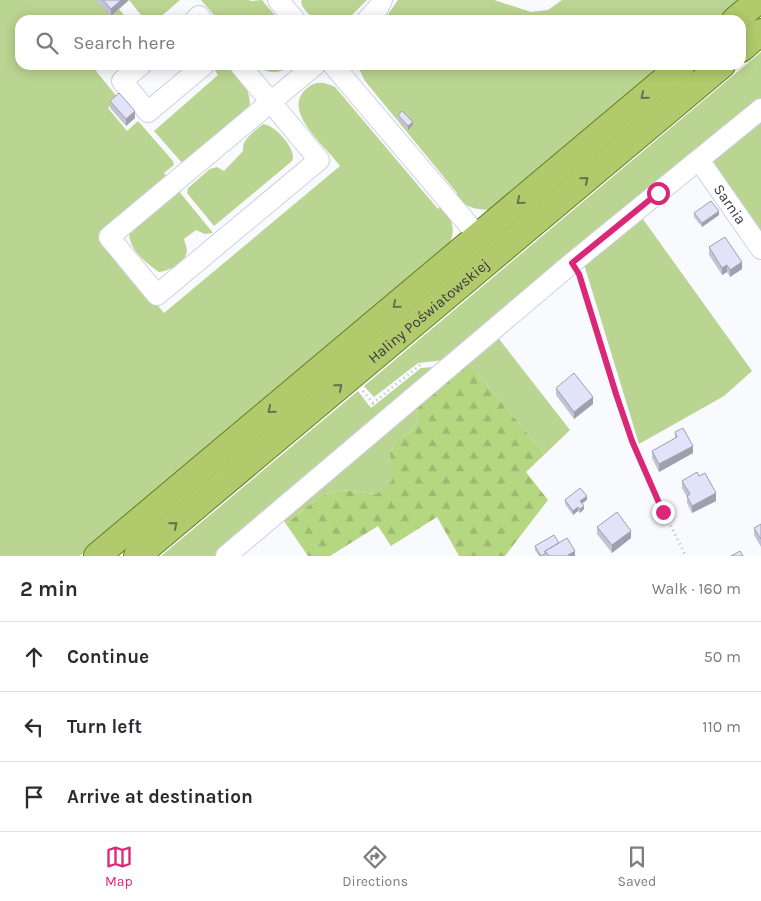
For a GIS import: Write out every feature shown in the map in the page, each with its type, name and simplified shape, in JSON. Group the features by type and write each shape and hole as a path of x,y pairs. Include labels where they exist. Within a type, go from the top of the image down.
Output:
{"main road":[{"path":"741,15 759,0"},
{"path":"746,45 761,32"},
{"name":"Haliny Poświatowskiej","path":"97,556 676,70"},
{"name":"Haliny Poświatowskiej","path":"137,556 716,70"}],"street":[{"path":"278,0 291,15"},
{"path":"372,15 382,0"},
{"path":"135,70 122,81 148,112 198,70"},
{"path":"244,70 270,102 319,160 157,295 109,237 270,102 309,70"},
{"path":"337,70 478,236"},
{"path":"226,556 572,263 761,109"},
{"name":"Sarnia","path":"699,160 761,249"}],"path":[{"path":"572,263 579,274 632,441 663,512 686,556"}],"green space":[{"path":"0,0 99,0 110,15 15,15 15,70 97,70 118,98 108,108 127,131 138,121 173,161 174,165 164,173 167,177 100,235 164,313 340,166 308,129 299,108 300,98 310,86 324,83 335,87 438,209 442,205 451,220 453,230 448,246 80,556 0,556"},
{"path":"129,0 180,0 163,15 141,15"},
{"path":"201,0 262,0 275,15 214,15"},
{"path":"302,0 367,0 352,15 310,15 301,2"},
{"path":"398,0 494,0 531,12 548,10 562,0 741,0 724,15 388,15"},
{"path":"119,9 124,15 112,15"},
{"path":"761,52 761,100 453,359 418,363 374,397 364,386 740,70 746,70 746,65"},
{"path":"214,70 231,70 238,76 249,95 249,108 183,164 154,131 218,75"},
{"path":"264,70 282,70 278,72"},
{"path":"360,70 659,70 491,210 471,207 454,196 457,193 365,81"},
{"path":"761,113 761,244 707,158"},
{"path":"263,124 268,125 279,133 289,145 293,156 292,161 214,226 187,193 188,188 210,169 217,167 224,171 243,151 246,139"},
{"path":"178,190 213,233 205,234 196,230 184,239 187,251 180,263 159,272 135,251 129,233"},
{"path":"640,215 752,371 724,396 639,444 583,261"},
{"path":"496,335 570,430 545,454 466,360"},
{"path":"466,360 545,454 526,472 548,500 505,556 459,556 437,517 391,546 378,526 330,556 308,556 286,524 319,497 341,490 376,494 392,481 390,452 398,440 414,429 419,417 414,405"},
{"path":"446,366 219,556 161,556 358,391 371,408 421,368"},
{"path":"414,405 419,417 414,429 398,440 390,452 393,481 376,494 341,490 319,497 286,524 281,517"}],"building":[{"path":"103,0 121,0 111,9"},
{"path":"119,93 135,111 126,119 110,101"},
{"path":"402,111 413,122 408,126 398,115"},
{"path":"711,201 719,211 702,223 694,213"},
{"path":"725,237 742,262 730,270 727,265 722,268 709,247"},
{"path":"574,373 593,397 574,412 556,388"},
{"path":"683,428 693,446 659,464 652,451 677,437 675,432"},
{"path":"697,472 699,476 705,473 716,493 692,506 687,496 690,494 682,481"},
{"path":"580,488 587,496 580,501 584,506 580,509 578,507 573,511 565,500"},
{"path":"617,512 631,531 612,545 597,527"},
{"path":"761,524 761,539 754,528"},
{"path":"554,535 559,543 545,551 545,554 541,556 535,546"},
{"path":"567,538 575,551 569,556 549,556 545,551"},
{"path":"740,551 743,556 731,556"}],"route":[{"path":"658,193 572,263 579,274 632,441 663,512"}]}
